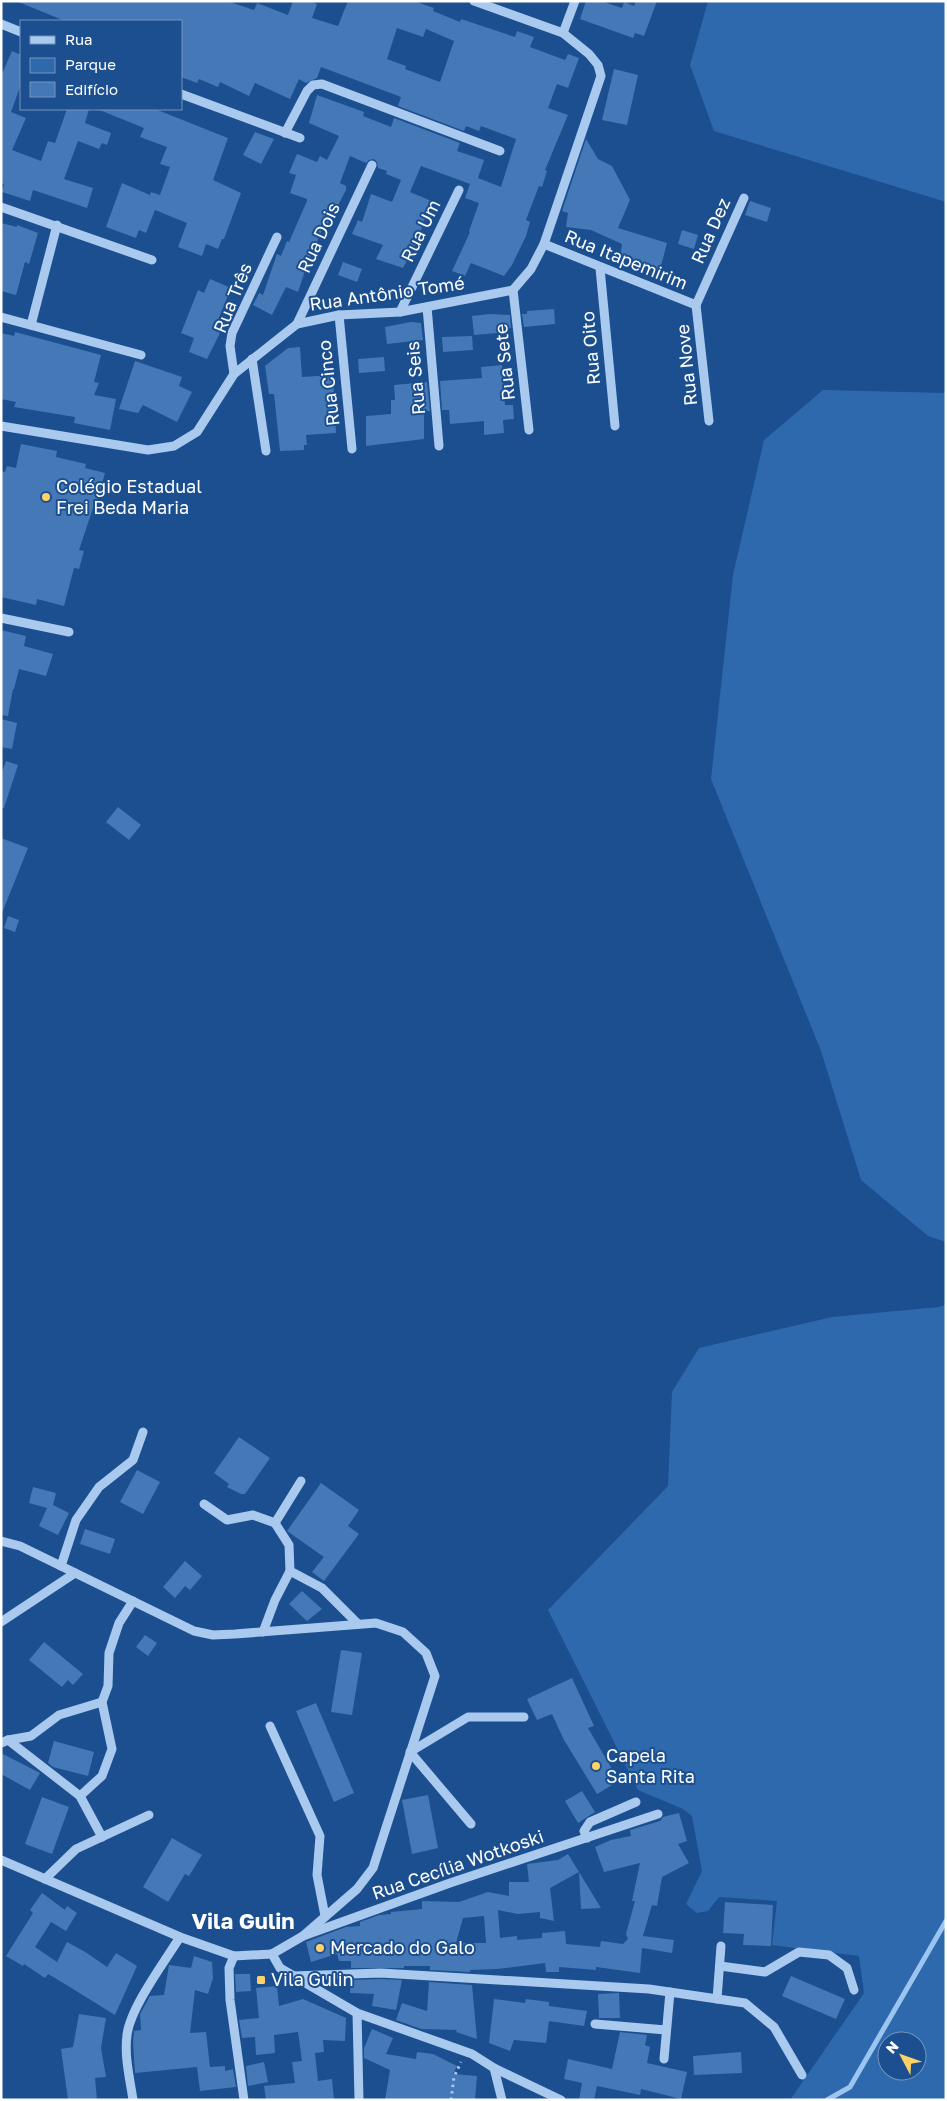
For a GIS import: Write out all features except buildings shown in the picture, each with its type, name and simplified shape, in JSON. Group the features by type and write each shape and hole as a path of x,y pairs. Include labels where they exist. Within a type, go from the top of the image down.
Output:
{"street":[{"path":"474,1 563,33 589,54 598,65 601,76 544,244 531,269 513,290"},
{"path":"563,33 575,1"},
{"path":"1,24 20,32"},
{"path":"285,133 307,91 313,85 322,84 500,151"},
{"path":"182,94 300,138"},
{"name":"Rua Dois","path":"297,324 372,165"},
{"name":"Rua Um","path":"400,312 459,190"},
{"name":"Rua Dez","path":"696,305 744,198"},
{"path":"1,207 57,225 152,260"},
{"path":"31,324 57,225"},
{"name":"Rua Três","path":"234,374 230,346 232,333 277,237"},
{"name":"Rua Itapemirim","path":"544,244 696,305"},
{"name":"Rua Oito","path":"600,268 615,426"},
{"name":"Rua Antônio Tomé","path":"1,426 148,450 174,446 197,432 234,374 297,324 339,315 400,312 513,290"},
{"name":"Rua Sete","path":"513,290 529,430"},
{"name":"Rua Nove","path":"696,305 709,421"},
{"name":"Rua Seis","path":"427,307 439,446"},
{"name":"Rua Cinco","path":"339,315 352,449"},
{"path":"1,317 141,355"},
{"path":"252,359 266,451"},
{"path":"1,618 69,632"},
{"path":"62,1566 76,1520 99,1487 133,1460 143,1432"},
{"path":"275,1523 301,1481"},
{"path":"204,1504 227,1520 253,1515 275,1523 289,1545 290,1571 275,1600 263,1632"},
{"path":"1,1541 20,1546 194,1631 213,1634 263,1632 376,1623 403,1632 426,1653 435,1676 373,1868 357,1889 303,1936"},
{"path":"290,1571 322,1588 358,1624"},
{"path":"1,1622 75,1573"},
{"path":"80,1796 102,1776 112,1749 102,1702 108,1686 109,1653 119,1623 133,1601"},
{"path":"4,1741 31,1736 59,1715 102,1702"},
{"path":"410,1752 468,1717 524,1717"},
{"path":"270,1726 320,1836 317,1875 325,1916"},
{"path":"4,1741 80,1796 102,1837"},
{"path":"410,1752 471,1824"},
{"path":"587,1838 584,1831 590,1822 636,1802"},
{"name":"Rua Cecília Wotkoski","path":"272,1954 303,1936 450,1883 658,1814"},
{"path":"45,1879 76,1849 149,1815"},
{"path":"1,1860 180,1937 234,1956 272,1954 280,1968 358,2013 465,2052 561,2100"},
{"path":"133,2100 126,2035 131,2017 180,1937"},
{"path":"717,1999 722,1946"},
{"path":"720,1966 765,1972 799,1952 829,1954 847,1968 854,1990"},
{"path":"234,1956 228,1968 230,2000 244,2100"},
{"path":"293,1976 381,1973 649,1989 745,2003 774,2027 802,2075"},
{"path":"664,2058 670,1992"},
{"path":"358,2013 359,2100"},
{"path":"595,2024 666,2030"},
{"path":"494,2068 502,2100"}],"path":[{"path":"451,2100 454,2078 465,2052"}],"green space":[{"path":"708,1 946,1 946,202 714,131 690,65"},
{"path":"823,390 946,393 946,1242 928,1236 861,1180 821,1051 711,779 733,575 764,440"},
{"path":"946,1305 946,2100 790,2100 864,1993 859,1956 772,1945 777,1901 719,1897 708,1911 697,1913 686,1904 702,1871 692,1816 683,1809 638,1790 548,1610 668,1486 672,1392 699,1348 832,1317"}],"waterway":[{"path":"827,2100 850,2087 946,1921"}],"place":[{"name":"Colégio Estadual Frei Beda Maria","path":"46,497"},
{"name":"Capela Santa Rita","path":"596,1766"},
{"name":"Mercado do Galo","path":"320,1948"},
{"name":"Vila Gulin","path":"261,1980"}],"district":[{"name":"Vila Gulin","path":"243,1921"}]}
